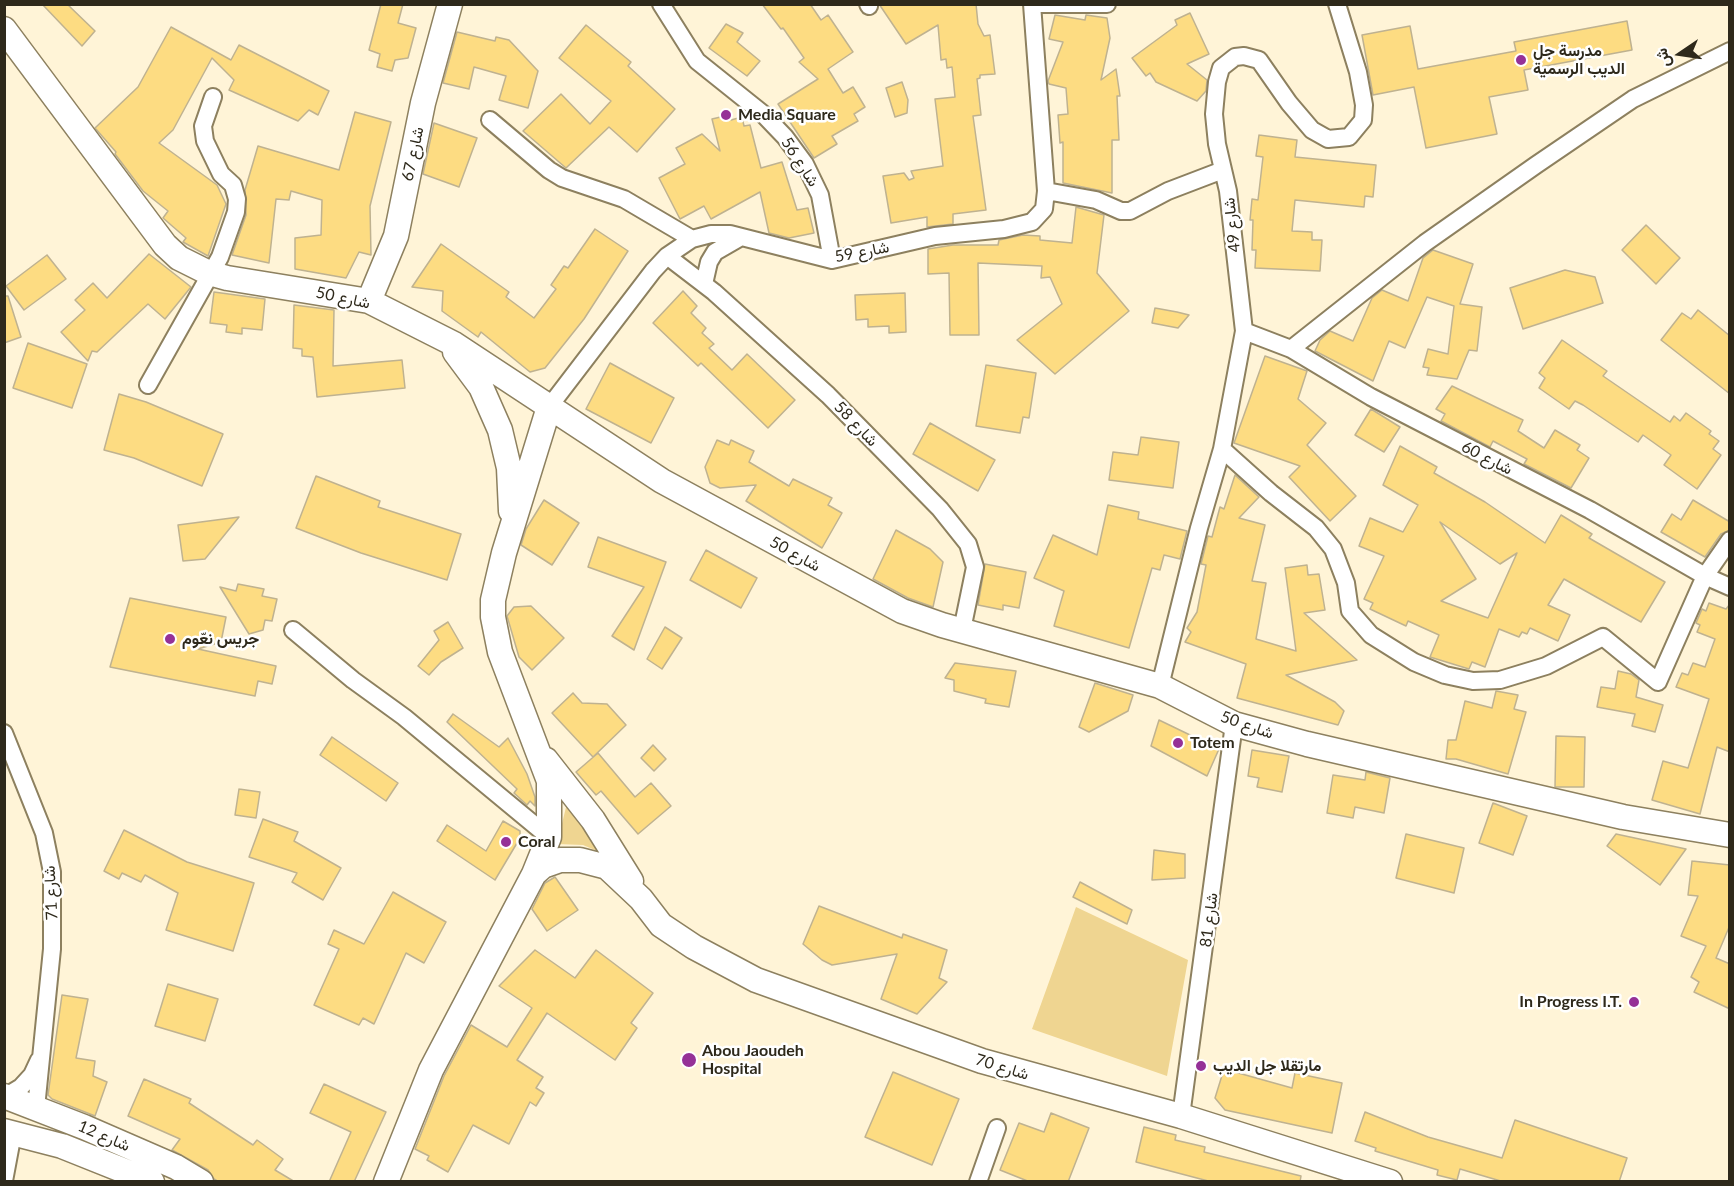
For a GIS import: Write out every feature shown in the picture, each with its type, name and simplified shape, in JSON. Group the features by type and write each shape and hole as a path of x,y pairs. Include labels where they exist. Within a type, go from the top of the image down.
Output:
{"street":[{"name":"شارع 67","path":"369,301 396,236 423,103 450,4"},
{"name":"شارع 56","path":"662,4 697,61 762,113 785,137 805,164 820,195 832,260"},
{"name":"شارع 59","path":"549,407 667,256 692,240 711,234 743,236 832,260 935,236 1023,226 1032,222 1044,209 1046,190 1033,4"},
{"path":"1033,4 1107,4"},
{"name":"شارع 49","path":"1160,686 1199,528 1222,449 1244,331 1228,191 1214,114 1217,82 1221,68 1235,57 1244,56 1259,60 1289,103 1312,130 1328,139 1349,136 1357,130 1363,120 1364,105 1358,72 1337,4"},
{"name":"شارع 50","path":"8,40 165,245 179,258 212,274 369,301 454,344 662,481 902,611 1160,686 1234,724 1307,744 1623,817 1730,835"},
{"path":"1292,349 1425,243 1536,165 1634,99 1730,51"},
{"path":"148,385 212,274 236,212 237,199 232,185 221,174 205,141 203,126 213,97"},
{"path":"490,120 549,170 562,178 624,199 692,240"},
{"path":"1046,190 1096,200 1121,211 1130,211 1168,191 1223,170"},
{"path":"704,284 709,262 715,252 723,245 743,236"},
{"name":"شارع 58","path":"667,256 704,284 828,395 940,509 968,544 975,567 962,630"},
{"path":"430,331 454,352 474,377 500,430 509,468 512,498 504,553"},
{"name":"شارع 60","path":"1244,331 1292,349 1371,397 1590,510 1705,576 1730,587"},
{"path":"386,1182 431,1070 534,874 549,837 550,791 539,749 512,686 496,635 493,600 504,553 549,407"},
{"path":"1222,449 1271,493 1316,528 1333,549 1346,583 1350,611 1371,635 1414,663 1445,675 1473,681 1500,680 1546,666 1603,637 1658,682 1705,576 1730,540"},
{"path":"293,630 353,680 404,717 549,837"},
{"name":"شارع 81","path":"1182,1116 1234,724"},
{"name":"شارع 71","path":"4,733 44,832 52,872 52,949 39,1059 39,1090 36,1108"},
{"path":"539,749 608,841 641,899"},
{"path":"534,874 543,866 560,860 592,862 613,872 641,899"},
{"name":"شارع 70","path":"641,899 654,917 671,932 756,980 982,1061 1182,1116 1332,1173 1390,1182"},
{"name":"شارع 71","path":"7,1114 21,1088 32,1075 39,1059"},
{"name":"شارع 12","path":"7,1114 36,1108 128,1146 201,1182"},
{"path":"4,1181 7,1114"},
{"name":"شارع 12","path":"7,1114 152,1182"},
{"path":"978,1182 997,1128"},
{"path":"378,1182 397,1151"}],"shaded area":[{"path":"569,795 602,853 583,845 557,844"},
{"path":"1076,907 1188,960 1167,1076 1032,1029"}],"building":[{"path":"42,4 67,4 95,31 82,46"},
{"path":"381,4 403,4 398,23 416,28 408,58 395,60 392,71 377,67 380,54 369,50"},
{"path":"762,4 810,4 821,20 828,15 853,52 828,69 843,93 853,87 865,107 854,114 858,121 832,136 837,144 814,158 778,104 818,79 799,62 804,58 783,28 781,29"},
{"path":"879,4 976,4 978,24 984,36 990,35 995,74 980,75 977,79 981,115 973,116 986,210 953,214 953,224 927,227 927,217 891,223 883,176 904,173 909,180 914,178 911,171 943,166 935,99 955,97 952,67 947,68 946,59 941,60 938,25 906,44"},
{"path":"1190,13 1209,54 1187,64 1207,80 1206,91 1197,101 1156,82 1150,73 1146,76 1132,58 1177,25 1175,20"},
{"path":"1055,15 1085,20 1086,15 1107,18 1110,38 1101,80 1116,69 1120,96 1117,96 1119,140 1112,140 1112,193 1063,183 1063,142 1060,143 1058,115 1068,114 1066,88 1049,84 1048,81 1063,42 1049,39"},
{"name":"مدرسة جل الديب الرسمية","path":"1627,21 1632,50 1524,70 1528,90 1489,97 1497,134 1426,148 1414,87 1373,95 1362,35 1410,26 1418,69 1516,51 1514,42"},
{"path":"726,24 743,33 737,42 760,61 747,76 709,48"},
{"path":"586,25 631,62 628,66 675,109 637,152 609,127 566,168 523,131 561,94 590,124 611,101 559,58"},
{"path":"171,27 231,60 239,45 329,91 318,115 309,110 298,121 229,90 234,80 212,58 173,130 159,143 217,185 226,204 208,256 183,242 186,238 163,218 168,211 143,191 115,154 116,152 95,128 138,87"},
{"path":"457,32 495,41 496,37 509,40 538,71 528,108 499,100 506,76 474,67 469,89 443,83"},
{"path":"902,82 908,100 907,113 895,117 886,88"},
{"path":"355,112 391,122 370,206 371,255 359,252 346,278 295,269 295,238 321,235 322,200 291,191 289,200 276,199 269,263 232,255 246,215 245,190 258,146 339,170"},
{"path":"729,115 731,120 742,117 744,126 750,125 761,168 782,162 797,210 808,208 814,233 789,238 769,233 760,192 711,219 704,206 680,219 659,178 685,164 676,148 702,134 720,151 712,119"},
{"path":"434,123 477,138 459,187 423,174"},
{"path":"1259,135 1297,140 1295,157 1376,165 1373,197 1365,196 1364,207 1295,200 1292,231 1312,232 1312,240 1322,240 1320,271 1255,268 1256,250 1252,250 1253,220 1250,220 1252,199 1258,200 1263,157 1256,156"},
{"path":"1076,207 1104,215 1097,273 1129,311 1055,374 1017,340 1062,304 1050,277 1041,278 1042,266 978,263 979,335 950,335 949,273 928,274 928,249 953,245 998,245 999,240 1023,235 1040,236 1040,240 1072,243"},
{"path":"1646,225 1680,258 1656,284 1622,250"},
{"path":"595,229 628,251 584,319 545,368 530,372 481,332 478,337 442,311 443,291 412,287 441,244 509,292 506,297 534,318 556,289 551,285 564,266 568,268"},
{"path":"1433,250 1473,264 1460,304 1482,307 1477,351 1469,350 1457,379 1427,375 1429,368 1423,367 1428,349 1448,354 1454,306 1427,297 1405,348 1389,341 1373,381 1315,351 1320,340 1330,331 1353,341 1372,298 1382,290 1408,301 1423,258"},
{"path":"149,254 191,287 165,319 148,304 97,352 92,351 88,361 61,332 85,310 75,300 93,283 107,298"},
{"path":"47,255 66,279 24,310 6,286"},
{"path":"1565,270 1595,277 1603,303 1523,329 1510,288"},
{"path":"683,291 697,306 691,313 706,328 702,333 714,344 709,348 732,370 747,354 795,400 768,428 701,363 698,366 653,323"},
{"path":"214,292 265,299 262,330 242,328 242,334 226,332 227,325 210,323"},
{"path":"905,293 906,332 889,333 889,326 868,327 868,319 856,320 855,295"},
{"path":"4,296 8,296 21,337 4,343"},
{"path":"294,305 334,310 333,366 402,360 405,388 317,397 313,357 302,356 302,349 293,348"},
{"path":"1155,308 1189,315 1178,328 1152,323"},
{"path":"1698,310 1730,336 1730,394 1661,340 1682,313 1691,319"},
{"path":"1562,340 1607,371 1603,376 1670,422 1674,416 1680,421 1686,413 1711,431 1709,434 1719,441 1713,449 1721,455 1697,489 1664,465 1671,455 1643,435 1638,442 1583,405 1575,401 1569,409 1539,388 1545,378 1539,373"},
{"path":"28,343 87,364 72,408 13,388"},
{"path":"1265,356 1307,371 1298,399 1326,423 1307,445 1356,496 1330,521 1289,477 1300,466 1234,443"},
{"path":"610,363 674,398 651,443 586,409"},
{"path":"986,365 1036,373 1029,418 1023,417 1020,433 976,426"},
{"path":"1452,386 1523,420 1518,431 1544,448 1555,430 1580,445 1577,450 1589,458 1571,488 1524,464 1527,459 1493,441 1490,447 1441,421 1445,414 1436,409"},
{"path":"119,394 146,402 223,434 202,486 134,458 104,450"},
{"path":"1371,409 1400,427 1384,452 1355,435"},
{"path":"930,423 995,460 978,491 913,454"},
{"path":"1141,437 1179,442 1173,488 1109,480 1113,452 1138,455"},
{"path":"717,440 729,445 731,440 754,451 749,462 789,486 793,479 832,498 828,505 842,513 822,548 746,501 756,485 720,488 710,483 705,467"},
{"path":"1400,446 1437,467 1434,473 1485,502 1545,543 1561,515 1592,534 1589,538 1665,582 1641,622 1564,579 1548,605 1570,615 1558,641 1530,628 1527,634 1522,632 1519,637 1499,629 1485,667 1472,662 1469,669 1430,657 1439,635 1408,621 1406,626 1370,609 1373,603 1364,599 1384,556 1359,546 1370,518 1403,532 1418,505 1383,485","holes":["1440,522 1500,564 1517,553 1488,618 1441,601 1476,579"]},
{"path":"1235,475 1259,497 1239,518 1265,525 1252,581 1266,583 1256,639 1296,651 1285,568 1307,565 1308,575 1319,574 1325,610 1304,613 1357,660 1286,675 1335,702 1344,711 1338,725 1237,698 1246,664 1185,642 1191,632 1187,628 1197,612 1206,565 1201,564 1208,536 1212,537 1220,507 1224,509"},
{"path":"316,476 380,501 378,507 461,534 447,580 361,553 296,528"},
{"path":"544,500 579,523 552,565 521,545 526,529"},
{"path":"1693,500 1730,522 1730,530 1721,534 1705,557 1661,532 1672,514 1681,520"},
{"path":"1108,505 1139,512 1138,519 1187,531 1180,559 1164,555 1160,570 1152,568 1129,648 1054,626 1064,591 1034,578 1053,535 1097,555"},
{"path":"239,517 205,559 183,561 178,525"},
{"path":"896,530 930,549 943,562 933,607 908,598 873,579"},
{"path":"598,537 666,562 634,650 612,636 644,587 588,567"},
{"path":"706,550 757,578 741,608 690,580"},
{"path":"985,564 1026,572 1019,608 1003,605 1003,610 978,605"},
{"path":"238,584 264,589 262,596 277,599 272,621 265,620 263,630 249,634 220,587 236,591"},
{"name":"جريس نعّوم","path":"130,598 226,617 221,642 198,649 276,666 272,684 258,681 255,696 110,667"},
{"path":"1709,603 1726,609 1730,604 1730,752 1717,747 1700,814 1652,800 1663,761 1688,768 1709,699 1676,687 1682,673 1688,675 1693,663 1705,667 1715,639 1697,632 1700,625 1696,623 1702,609 1706,611"},
{"path":"531,606 564,638 532,670 519,657 507,616 514,607"},
{"path":"448,622 463,648 441,662 429,675 418,666 439,640 434,631"},
{"path":"665,627 682,638 662,669 647,659"},
{"path":"955,663 1016,671 1009,707 985,703 986,699 954,691 954,680 945,678"},
{"path":"1618,671 1631,674 1639,680 1636,697 1663,705 1655,732 1632,726 1635,714 1597,707 1601,687 1615,689"},
{"path":"1095,683 1133,695 1128,711 1089,732 1079,727"},
{"path":"1496,691 1518,695 1514,709 1526,712 1508,774 1456,759 1446,759 1448,740 1456,740 1465,701 1492,708"},
{"path":"573,693 582,703 607,704 626,725 593,757 552,713"},
{"path":"453,714 499,747 508,738 527,774 535,797 535,806 530,801 527,805 514,793 517,789 447,722"},
{"path":"1159,720 1219,749 1207,776 1151,746"},
{"path":"1556,736 1585,737 1584,787 1555,787"},
{"path":"332,737 398,783 386,801 320,755"},
{"path":"653,745 666,759 654,771 641,758"},
{"path":"1252,750 1289,756 1282,792 1257,787 1259,778 1248,776"},
{"path":"598,753 635,797 651,783 671,806 638,834 601,791 596,795 576,772"},
{"path":"1366,772 1390,778 1384,813 1355,807 1353,818 1327,813 1333,775 1365,780"},
{"path":"239,789 260,792 256,818 235,815"},
{"path":"1493,803 1527,816 1513,855 1479,843"},
{"path":"263,819 298,832 294,841 341,868 323,900 292,882 297,873 249,857"},
{"path":"503,821 520,831 520,838 495,880 437,841 447,825 486,851"},
{"path":"124,830 187,862 254,883 233,951 166,930 178,893 145,875 141,882 122,873 119,879 104,871"},
{"path":"1406,834 1464,848 1454,893 1396,878"},
{"path":"1616,834 1686,849 1660,885 1607,846"},
{"path":"1154,850 1185,854 1185,878 1152,880"},
{"path":"1692,861 1730,865 1730,925 1716,958 1730,964 1730,1009 1694,992 1699,982 1691,977 1706,946 1681,936 1698,896 1688,895"},
{"path":"555,877 578,910 547,931 532,909 545,883"},
{"path":"1080,882 1132,910 1127,924 1073,897"},
{"path":"393,892 446,922 424,963 406,953 374,1024 363,1018 359,1025 314,1005 339,949 328,944 334,930 364,944"},
{"path":"819,906 902,938 903,934 947,950 939,978 947,982 917,1014 881,999 897,954 832,965 822,960 803,944"},
{"path":"535,950 575,978 596,950 653,993 631,1023 637,1028 615,1060 547,1013 517,1060 543,1077 536,1088 544,1093 536,1106 530,1102 509,1144 473,1125 448,1172 427,1160 429,1156 415,1149 444,1076 471,1025 507,1047 532,1008 499,986"},
{"path":"168,984 218,999 205,1041 155,1026"},
{"path":"62,995 88,999 76,1058 95,1061 93,1076 107,1082 95,1116 52,1099 48,1095"},
{"path":"1224,1069 1292,1088 1295,1073 1342,1083 1332,1133 1225,1110 1215,1098"},
{"path":"893,1072 959,1099 932,1165 865,1137"},
{"path":"144,1079 191,1099 189,1103 253,1145 257,1140 283,1159 275,1170 295,1182 219,1182 214,1179 208,1170 172,1150 180,1139 128,1116"},
{"path":"324,1084 386,1112 354,1182 329,1182 351,1132 310,1113"},
{"path":"1365,1112 1428,1137 1502,1158 1515,1120 1627,1158 1619,1182 1504,1182 1460,1169 1457,1180 1437,1175 1438,1170 1375,1151 1376,1148 1355,1141"},
{"path":"1051,1113 1089,1128 1068,1182 1030,1182 1000,1170 1019,1123 1044,1132"},
{"path":"1144,1127 1176,1135 1175,1140 1205,1147 1204,1152 1301,1176 1300,1182 1212,1182 1136,1162"}],"place":[{"name":"مدرسة جل الديب الرسمية","path":"1521,60"},
{"name":"Media Square","path":"726,115"},
{"name":"جريس نعّوم","path":"170,639"},
{"name":"Totem","path":"1178,743"},
{"name":"Coral","path":"506,842"},
{"name":"In Progress I.T.","path":"1634,1002"},
{"name":"Abou Jaoudeh Hospital","path":"689,1060"},
{"name":"مارتقلا جل الديب","path":"1201,1066"}]}
